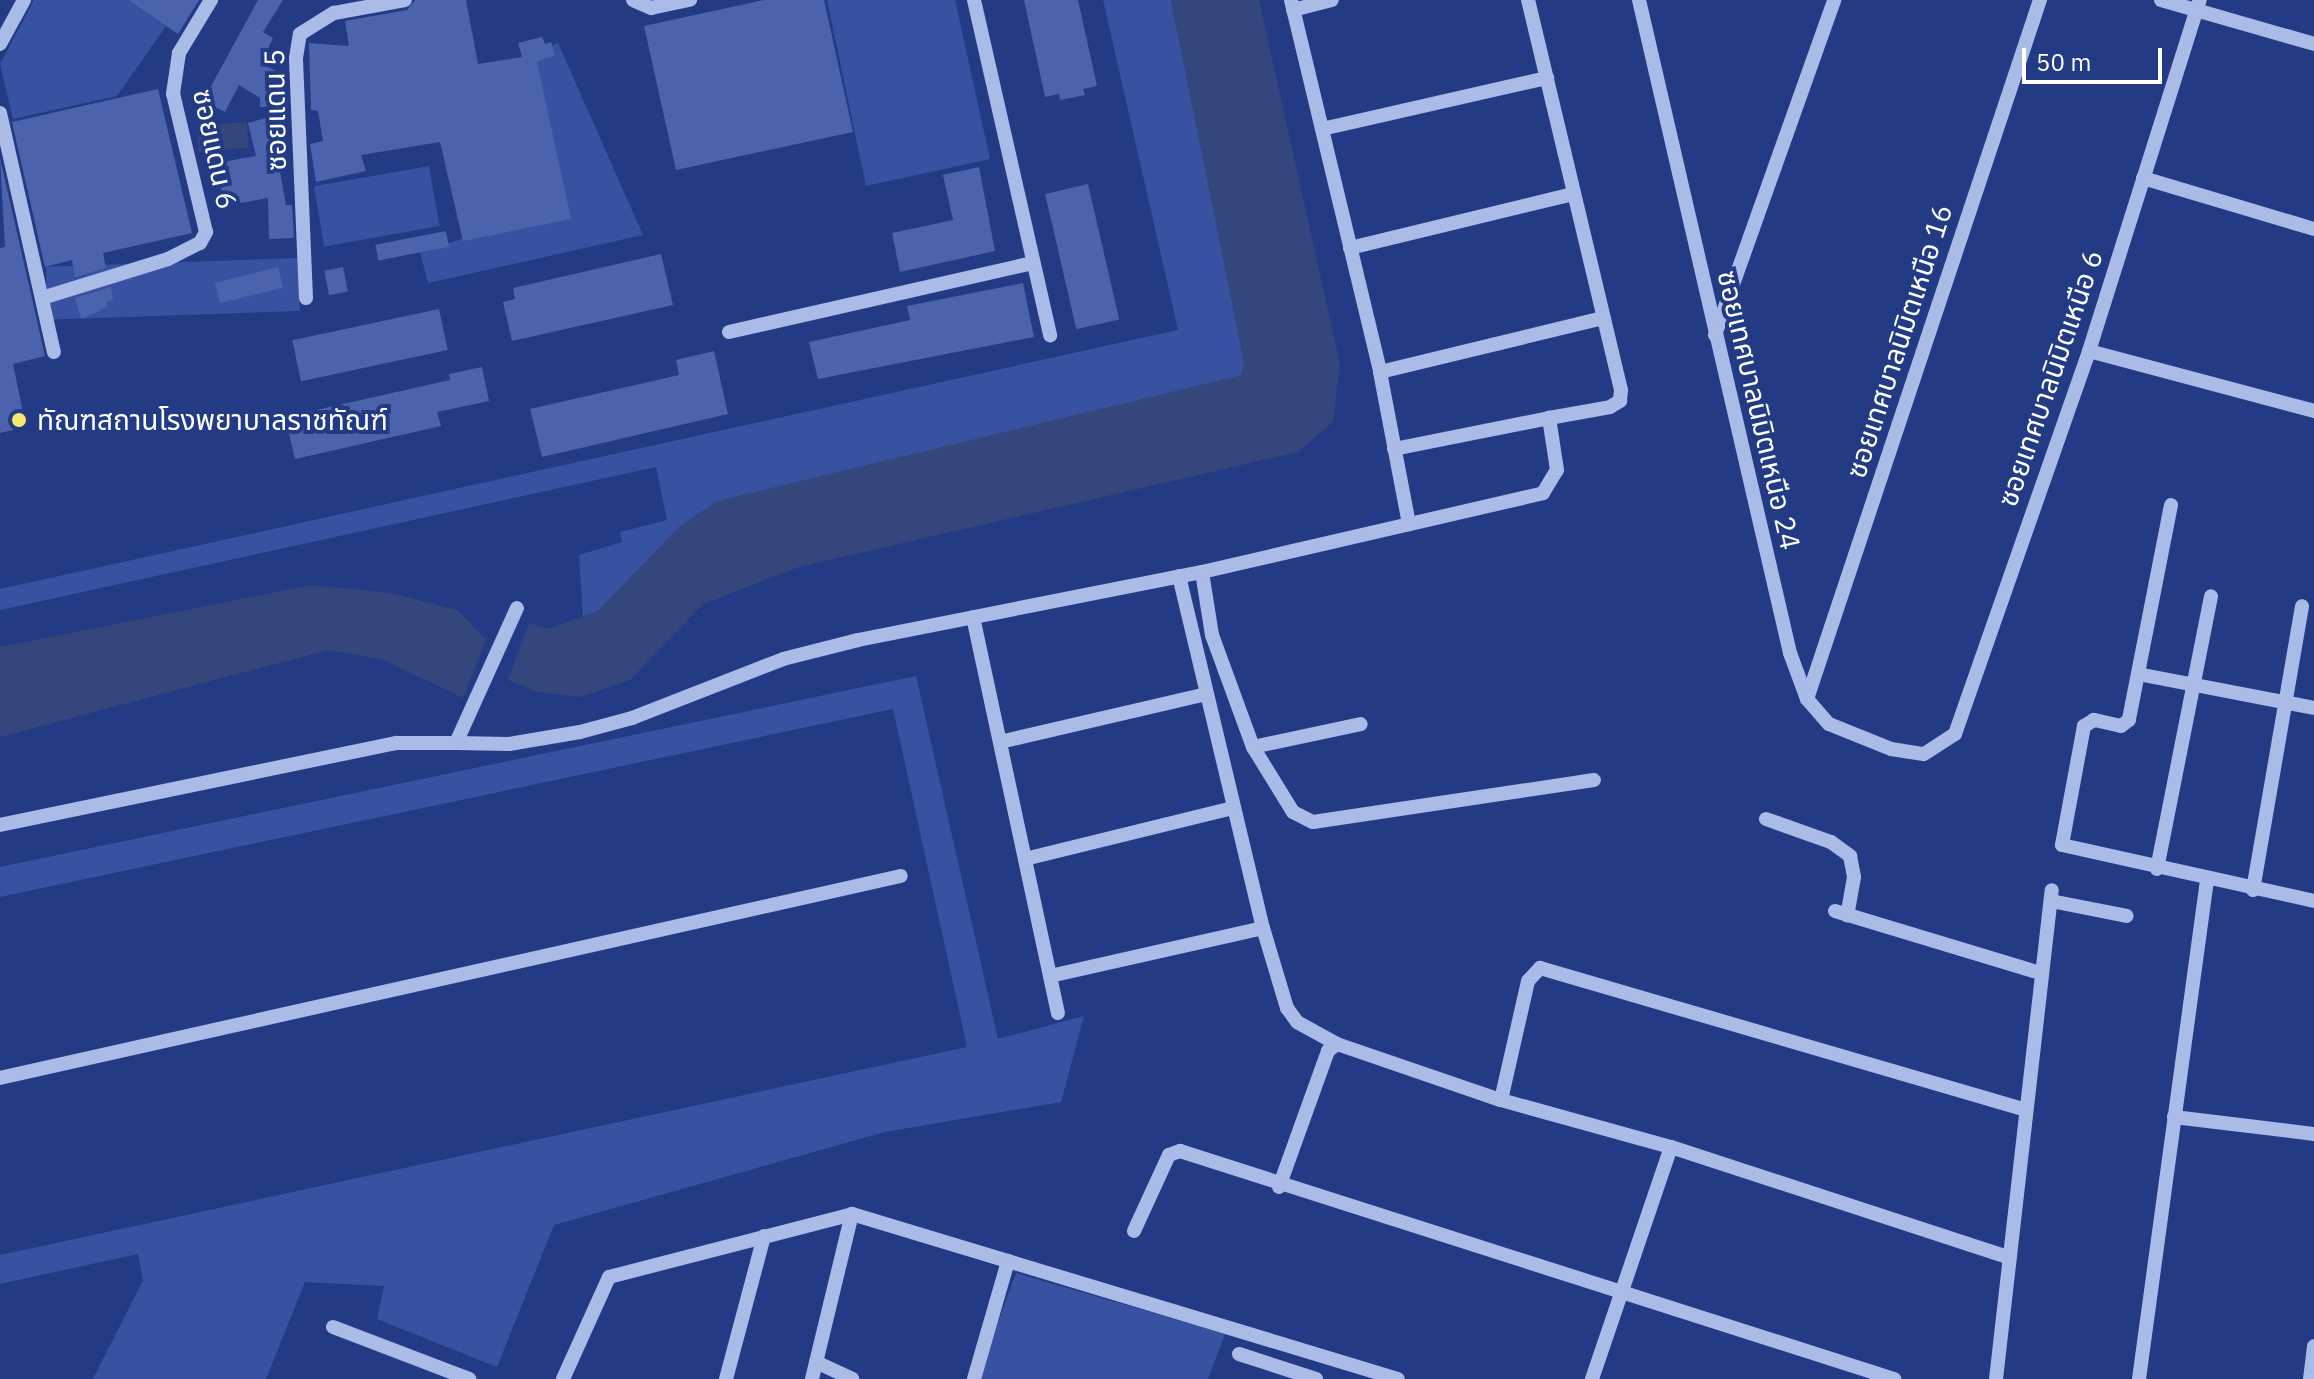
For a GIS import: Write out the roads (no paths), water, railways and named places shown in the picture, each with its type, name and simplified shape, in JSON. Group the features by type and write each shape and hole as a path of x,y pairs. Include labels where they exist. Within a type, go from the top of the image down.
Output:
{"street":[{"path":"0,44 24,0"},
{"name":"ซอยแดน 6","path":"42,298 168,259 200,243 206,232 173,94 179,53 211,0"},
{"name":"ซอยแดน 5","path":"306,298 296,58 300,34 334,13 405,0"},
{"path":"633,0 651,8 690,0"},
{"path":"974,0 1050,335"},
{"path":"1332,0 1292,5 1380,372 1409,524"},
{"path":"1394,449 1620,401 1604,318 1528,0"},
{"path":"1714,338 1834,0"},
{"name":"ซอยเทศบาลนิมิตเหนือ 16","path":"1807,699 2040,0"},
{"path":"2161,0 2199,5 2314,44"},
{"name":"ซอยเทศบาลนิมิตเหนือ 24","path":"1642,4 1714,338 1790,653 1807,699 1829,724 1891,749 1924,754"},
{"name":"ซอยเทศบาลนิมิตเหนือ 6","path":"1924,754 1955,734 2089,351 2199,5"},
{"path":"1322,129 1547,78"},
{"path":"0,113 54,352"},
{"path":"2143,178 2314,229"},
{"path":"1350,248 1574,194"},
{"path":"729,332 1033,263"},
{"path":"1380,372 1604,318"},
{"path":"2089,351 2314,411"},
{"path":"0,825 397,743 509,744 580,732 632,718 783,659 973,617 1202,572 1543,493 1557,470 1549,418"},
{"path":"2171,505 2126,724 2094,720 2084,726 2062,845 2157,869 2314,901"},
{"path":"1202,572 1212,635 1253,747 1293,812 1313,822 1594,780"},
{"path":"1179,576 1263,928 1291,1016 1337,1044 1501,1100 1671,1147 2008,1257"},
{"path":"2157,869 2211,596"},
{"path":"2253,890 2302,606"},
{"path":"456,743 517,608"},
{"path":"973,617 1058,1013"},
{"path":"2138,674 2314,708"},
{"path":"1000,742 1207,694"},
{"path":"1253,747 1361,724"},
{"path":"1025,859 1233,808"},
{"path":"1766,819 1831,842 1850,856 1854,877 1841,913 2041,973"},
{"path":"0,1078 901,876"},
{"path":"2139,1379 2207,880"},
{"path":"1996,1379 2023,1109 2052,896 2127,916"},
{"path":"1050,976 1263,928"},
{"path":"1501,1100 1528,981 1533,970 1540,968 2023,1109"},
{"path":"1279,1187 1328,1051 1337,1044"},
{"path":"2174,1117 2314,1134"},
{"path":"1592,1379 1671,1147"},
{"path":"1134,1231 1174,1151 1279,1187 1894,1379"},
{"path":"812,1379 852,1214"},
{"path":"563,1379 609,1277 852,1214 1398,1379"},
{"path":"726,1379 764,1236"},
{"path":"974,1379 1008,1261"},
{"path":"333,1327 469,1379"},
{"path":"2310,1379 2314,1346"},
{"path":"1239,1354 1316,1379"},
{"path":"816,1362 852,1379"}],"place":[{"name":"ทัณฑสถานโรงพยาบาลราชทัณฑ์","path":"19,420"}]}
